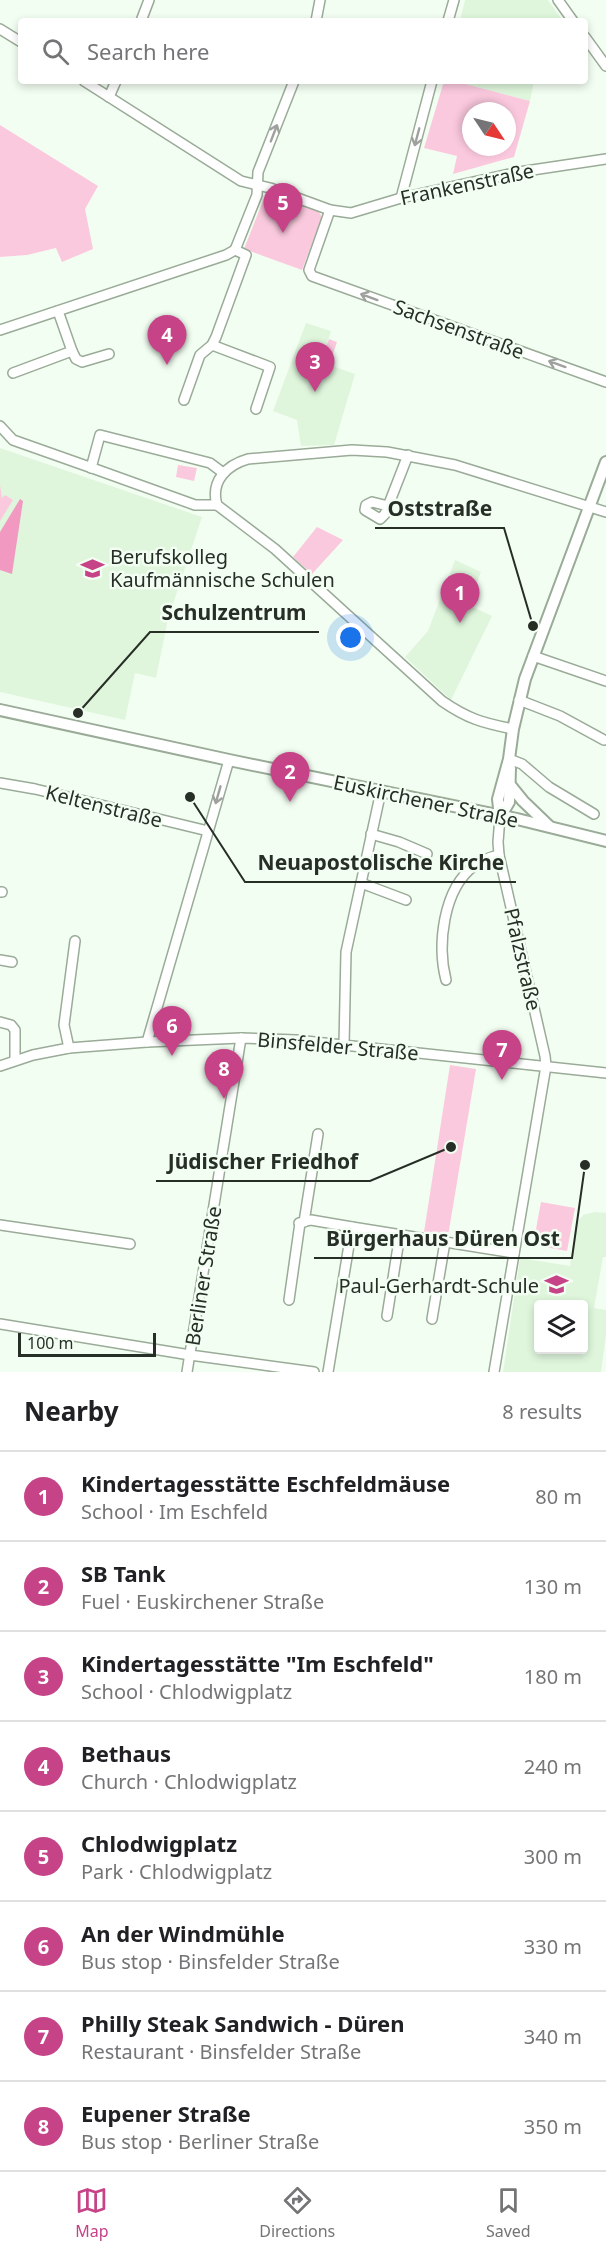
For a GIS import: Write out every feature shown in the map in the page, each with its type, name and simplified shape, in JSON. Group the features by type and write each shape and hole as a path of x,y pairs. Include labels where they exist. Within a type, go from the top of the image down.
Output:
{"street":[{"path":"142,18 149,0"},
{"path":"317,18 320,0"},
{"path":"449,18 454,0"},
{"path":"558,0 571,18"},
{"path":"0,29 18,40"},
{"path":"588,41 606,66"},
{"name":"Frankenstraße","path":"89,84 231,175 330,210 351,213 401,198 519,172 606,159"},
{"path":"109,97 115,84"},
{"path":"0,330 226,255 235,250 257,195 258,172 293,84"},
{"path":"401,198 431,84"},
{"name":"Sachsenstraße","path":"330,210 309,270 312,276 606,382"},
{"path":"184,400 200,354 212,345 246,255 235,250"},
{"path":"58,311 76,359 82,362 109,354"},
{"path":"212,345 270,367 256,409"},
{"path":"13,373 72,351"},
{"path":"0,426 13,440 195,505 217,505 263,539 442,701 457,712 479,722 513,729"},
{"path":"92,468 100,435 210,463 222,472"},
{"path":"217,505 216,493 222,472 238,462 265,457 352,450 408,455 455,465 606,512"},
{"path":"388,506 408,455"},
{"path":"500,817 498,799 509,759 519,700 533,656 606,462"},
{"path":"533,656 606,681"},
{"path":"519,700 560,716 604,740"},
{"name":"Euskirchener Straße","path":"0,710 606,841"},
{"path":"500,817 509,802 509,759"},
{"path":"509,759 522,764 549,787 594,814"},
{"path":"147,1042 229,760"},
{"name":"Keltenstraße","path":"0,783 35,789 208,831"},
{"path":"510,785 551,828"},
{"path":"344,1045 346,952 381,791"},
{"name":"Pfalzstraße","path":"500,817 499,855 546,1066"},
{"path":"371,834 399,842 427,854"},
{"path":"446,980 442,954 444,931 453,893 461,878 472,867 483,860 499,855"},
{"path":"361,883 406,900"},
{"path":"69,1048 64,1016 75,941"},
{"path":"0,960 12,962"},
{"path":"0,1022 11,1025 15,1030 15,1060"},
{"name":"Binsfelder Straße","path":"0,1066 15,1060 69,1048 241,1038 344,1045 606,1073"},
{"name":"Berliner Straße","path":"187,1372 241,1038"},
{"path":"494,1372 546,1066"},
{"path":"289,1300 299,1223 318,1134"},
{"path":"299,1223 311,1220 514,1253"},
{"path":"0,1225 130,1244"},
{"path":"328,1372 352,1227"},
{"path":"387,1316 400,1234"},
{"path":"432,1319 445,1242"},
{"path":"0,1324 190,1355 314,1372"}],"shaded area":[{"path":"465,0 548,0 561,18 461,18"},
{"path":"443,84 465,84 530,101 516,150 516,102 462,102 462,156 514,156 453,174 457,156 424,148"},
{"path":"465,84 533,84 530,101"},
{"path":"0,125 98,186 85,209 93,249 62,262 56,248 27,255 0,257"},
{"path":"270,193 318,211 322,217 302,270 244,249 264,198"},
{"path":"306,323 331,331 321,362 355,374 334,445 301,446 297,420 273,411"},
{"path":"329,339 337,342 329,365 320,362"},
{"name":"Berufskolleg Kaufmännische Schulen","path":"0,448 202,517 168,619 156,678 135,673 125,720 0,692"},
{"path":"178,465 197,468 194,481 176,477"},
{"path":"0,485 2,498 5,495 13,500 0,521"},
{"path":"20,499 23,501 12,574 0,570 0,532"},
{"path":"317,527 343,540 312,574 293,557"},
{"path":"455,560 481,572 468,605 492,616 451,700 405,657 428,631"},
{"path":"450,1065 476,1069 448,1236 424,1232"},
{"path":"541,1202 575,1208 567,1251 533,1245"},
{"name":"Paul-Gerhardt-Schule","path":"595,1212 606,1213 606,1257 603,1257 594,1308 606,1310 606,1335 601,1372 503,1372 520,1258 570,1266 576,1224 583,1215"}],"place":[{"name":"Chlodwigplatz","path":"283,233"},
{"name":"Bethaus","path":"167,365"},
{"name":"Kindertagesstätte \"Im Eschfeld\"","path":"315,392"},
{"name":"Berufskolleg Kaufmännische Schulen","path":"92,568"},
{"name":"Kindertagesstätte Eschfeldmäuse","path":"460,623"},
{"name":"Oststraße","path":"533,626"},
{"name":"Schulzentrum","path":"78,713"},
{"name":"Neuapostolische Kirche","path":"190,797"},
{"name":"SB Tank","path":"290,802"},
{"name":"An der Windmühle","path":"172,1056"},
{"name":"Philly Steak Sandwich - Düren","path":"502,1080"},
{"name":"Eupener Straße","path":"224,1099"},
{"name":"Jüdischer Friedhof","path":"451,1147"},
{"name":"Bürgerhaus Düren Ost","path":"585,1165"},
{"name":"Paul-Gerhardt-Schule","path":"557,1285"}]}
